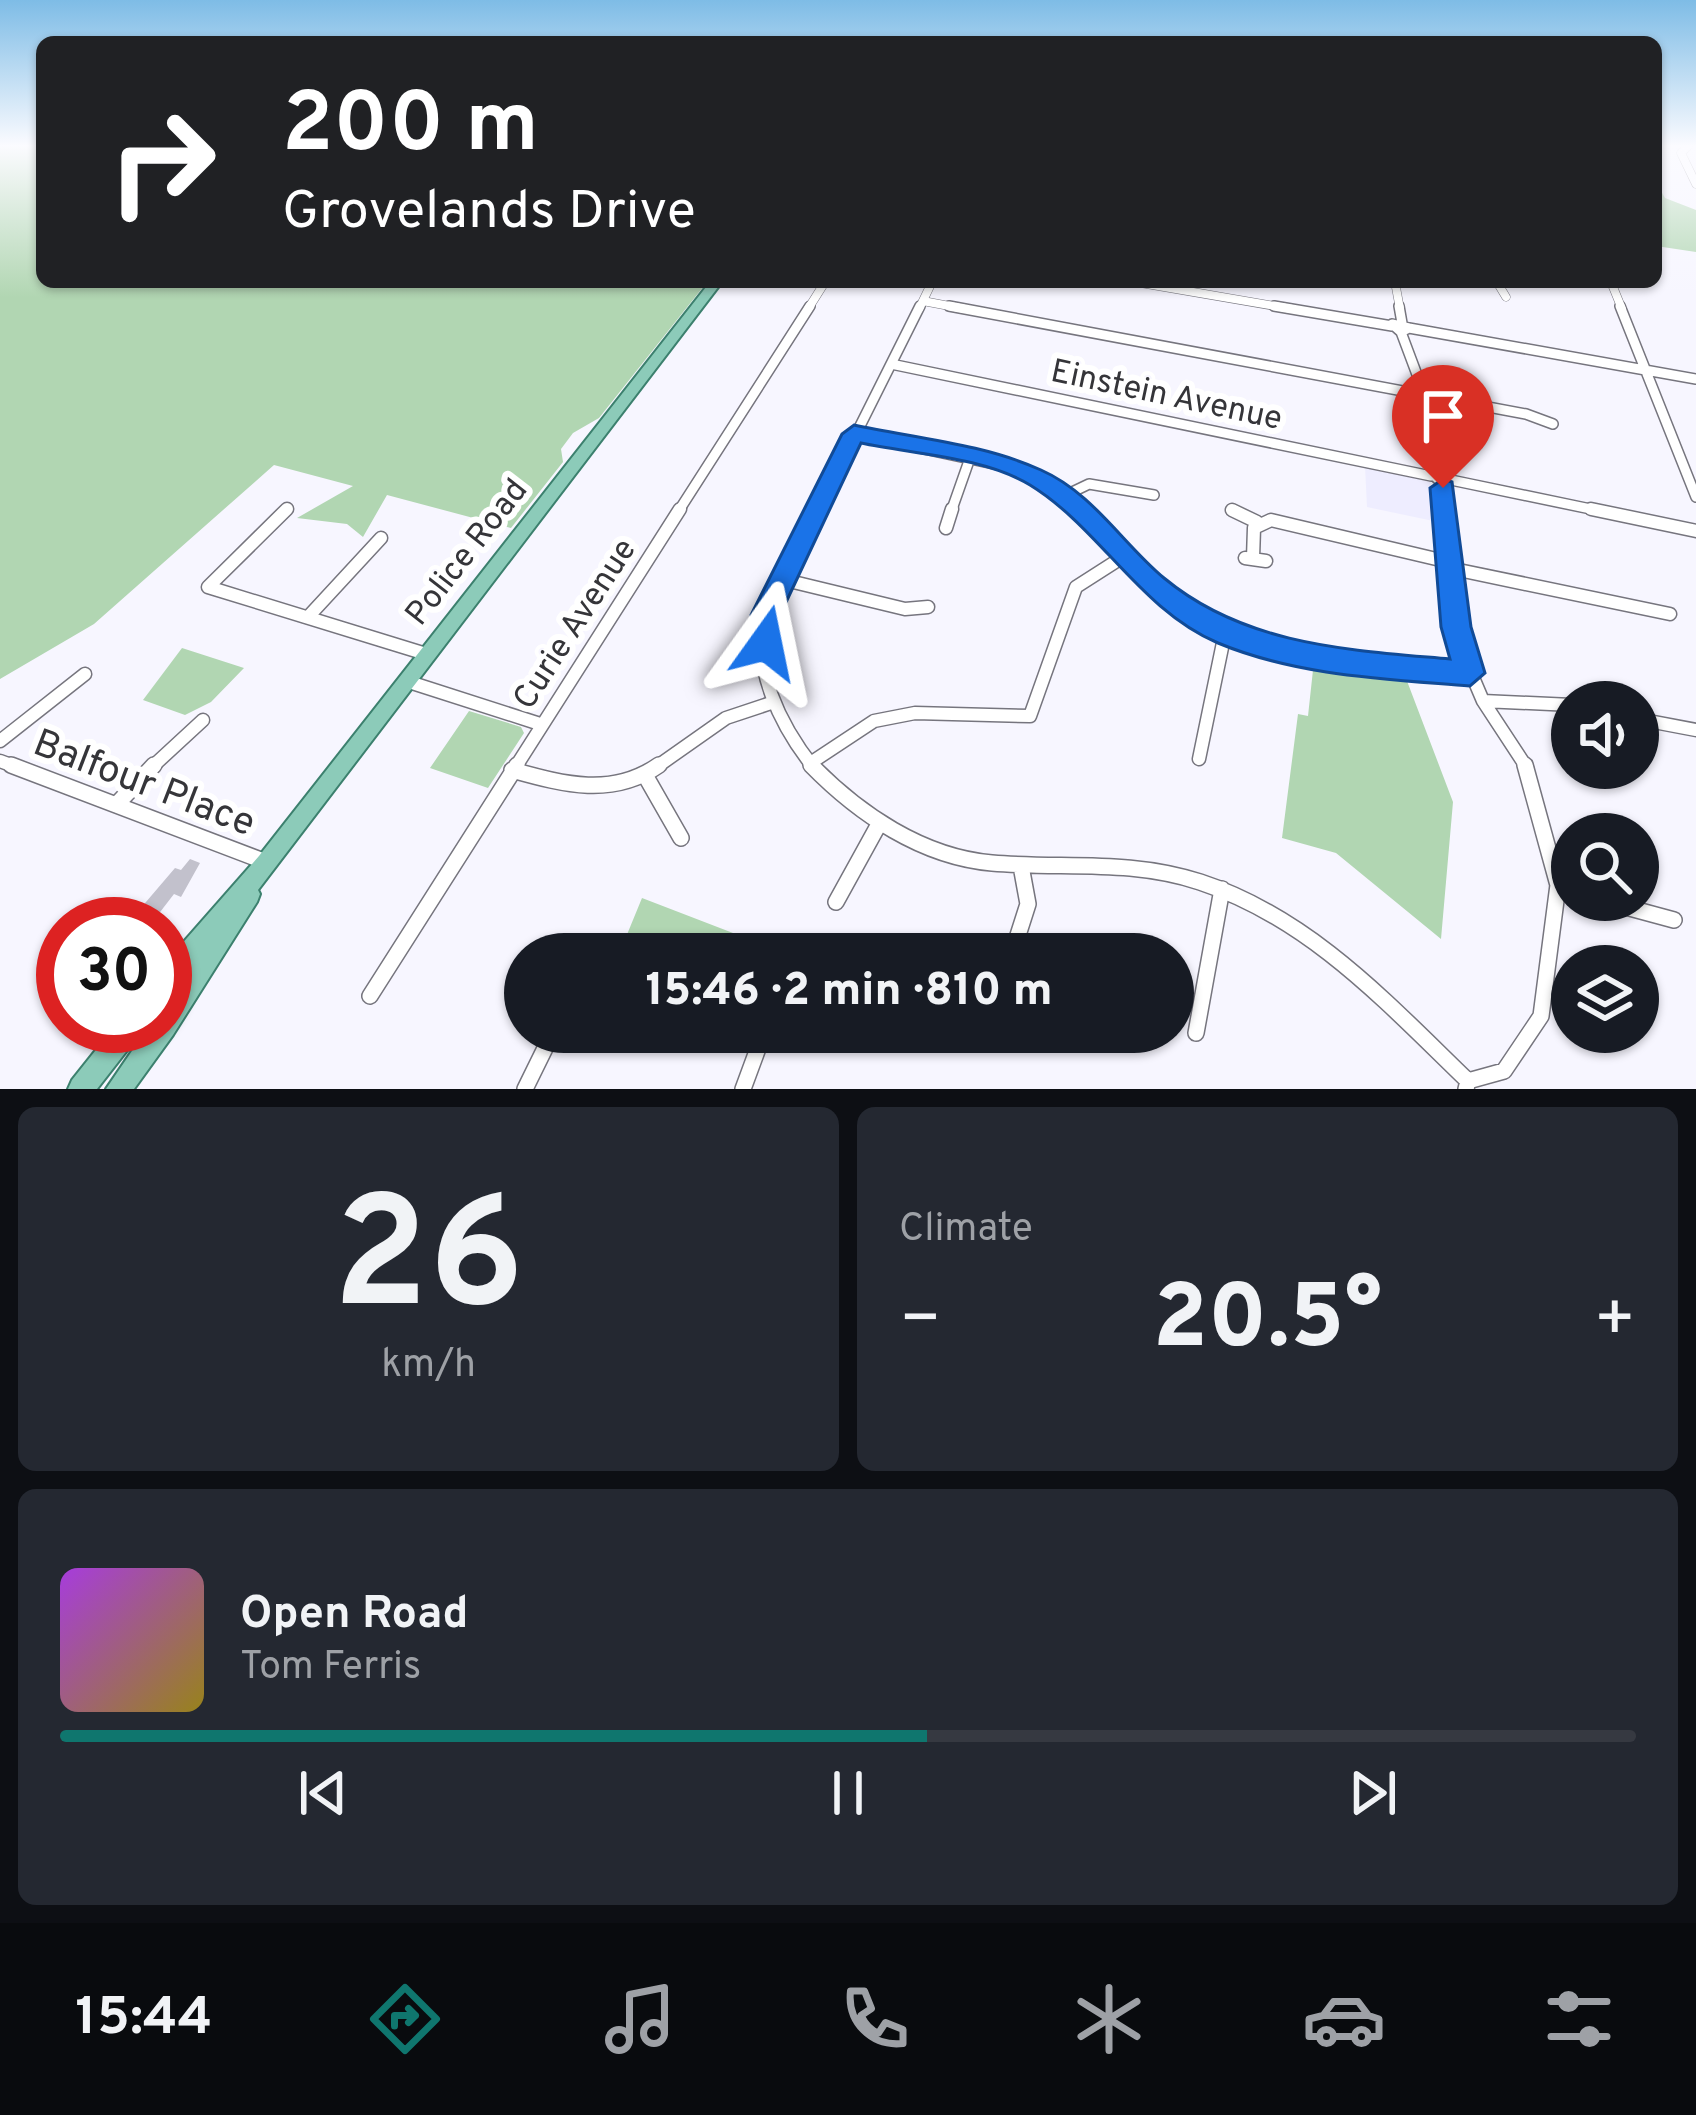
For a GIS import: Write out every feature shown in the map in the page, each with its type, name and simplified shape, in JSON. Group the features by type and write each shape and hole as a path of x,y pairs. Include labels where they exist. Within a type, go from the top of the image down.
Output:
{"main road":[{"name":"Police Road","path":"192,950 267,862 711,288"},
{"name":"Police Road","path":"192,981 267,862"},
{"path":"81,1089 109,1053"},
{"name":"Police Road","path":"119,1089 144,1053"}],"street":[{"name":"Curie Avenue","path":"370,996 821,288"},
{"path":"929,288 765,615 766,671 774,701 812,762 836,789 879,824 967,860 1022,866 1085,862 1153,868 1222,889 1286,922 1342,960 1467,1085 1504,1071 1541,1016 1559,921"},
{"path":"1170,288 1696,379"},
{"path":"1396,288 1401,327 1425,396 1441,478 1456,627 1483,701 1528,769 1551,842"},
{"path":"1501,288 1506,297"},
{"path":"1613,288 1696,497"},
{"path":"923,301 1553,424"},
{"name":"Einstein Avenue","path":"891,364 1696,531"},
{"path":"854,434 1006,466 1066,495 1154,586 1225,633 1334,662 1470,673"},
{"path":"946,528 970,458"},
{"path":"1066,495 1089,484 1154,495"},
{"path":"287,509 208,587 426,654"},
{"path":"1232,510 1257,522 1271,520 1670,614"},
{"path":"1255,559 1257,522"},
{"path":"308,617 381,538"},
{"path":"812,762 874,721 915,713 1030,716 1076,587 1126,555"},
{"path":"781,579 905,609 928,607"},
{"path":"1199,759 1225,633"},
{"name":"Balfour Place","path":"0,741 85,674"},
{"path":"406,680 540,724"},
{"path":"512,770 575,787 616,784 644,775 697,734 774,701"},
{"path":"1483,701 1551,704"},
{"path":"116,805 184,733 203,720"},
{"path":"1659,723 1696,730"},
{"name":"Balfour Place","path":"0,761 267,862"},
{"path":"644,775 681,838"},
{"path":"836,902 879,824"},
{"path":"1019,933 1028,904 1022,866"},
{"path":"1196,1033 1222,889"},
{"path":"1659,916 1674,920"},
{"path":"524,1089 543,1053"},
{"path":"743,1089 756,1053"}],"shaded area":[{"path":"1365,466 1430,482 1438,522 1367,507"}],"green space":[{"path":"0,197 36,197 36,288 702,288 599,418 573,433 561,449 563,462 511,528 387,495 363,537 347,524 297,518 353,486 274,465 94,624 0,679"},
{"path":"1662,197 1696,210 1696,252 1662,247"},
{"path":"182,648 244,668 211,702 185,715 143,700"},
{"path":"1313,670 1407,681 1453,802 1441,939 1336,853 1282,838 1298,714 1308,716"},
{"path":"469,711 521,727 524,733 488,788 430,768"},
{"path":"642,898 733,933 628,933"}],"building":[{"path":"190,859 200,863 181,897 150,897 175,868 181,870"}],"route":[{"path":"766,643 765,615 854,434 1006,466 1037,478 1066,495 1095,521 1154,586 1225,633 1334,662 1470,673 1456,627 1443,488"}]}
